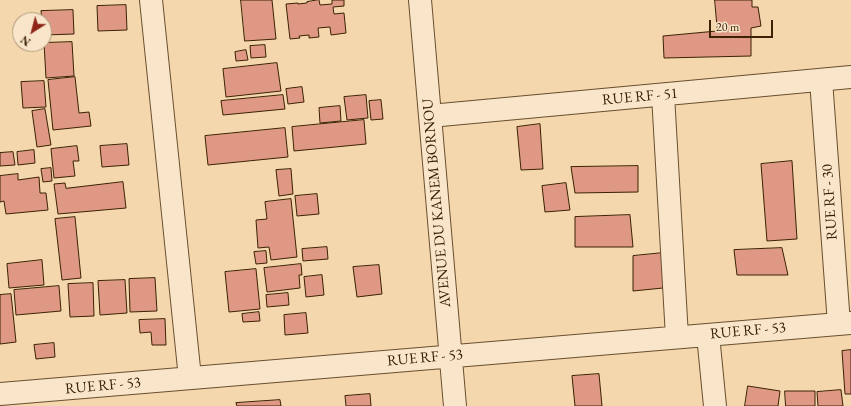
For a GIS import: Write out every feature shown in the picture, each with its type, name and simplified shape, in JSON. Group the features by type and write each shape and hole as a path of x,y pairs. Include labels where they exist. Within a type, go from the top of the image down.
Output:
{"street":[{"path":"151,0 190,378"},
{"name":"AVENUE DU KANEM BORNOU","path":"420,0 455,406"},
{"name":"RUE RF - 51","path":"430,116 851,77"},
{"name":"RUE RF - 30","path":"822,80 845,323"},
{"path":"663,95 677,338"},
{"name":"RUE RF - 53","path":"0,394 845,323"},
{"path":"708,335 715,406"}],"building":[{"path":"241,0 272,0 276,39 245,41"},
{"path":"319,0 320,5 332,4 332,0 344,0 344,6 333,7 334,14 344,13 346,33 331,35 330,27 318,28 319,37 309,38 309,35 290,39 286,4 307,3"},
{"path":"715,0 752,0 752,7 758,7 761,26 751,28 751,56 664,58 663,36 717,31"},
{"path":"126,5 127,30 98,31 97,6"},
{"path":"73,10 74,34 52,35 52,12 41,11"},
{"path":"72,42 74,76 46,78 45,52 52,52 52,43"},
{"path":"265,45 266,57 251,58 250,46"},
{"path":"246,50 248,60 236,61 235,52"},
{"path":"277,63 281,91 226,97 223,69"},
{"path":"75,77 79,113 89,112 91,126 53,130 48,80"},
{"path":"44,81 46,107 23,108 21,82"},
{"path":"302,87 304,102 288,104 286,89"},
{"path":"283,95 285,109 223,115 221,101"},
{"path":"366,95 368,118 347,120 344,97"},
{"path":"381,100 383,119 371,120 369,101"},
{"path":"340,106 341,121 320,123 319,108"},
{"path":"45,109 51,145 37,147 32,111"},
{"path":"364,120 366,144 294,151 292,127"},
{"path":"540,124 543,169 521,170 517,127"},
{"path":"285,128 288,157 208,165 205,136"},
{"path":"127,144 129,165 102,167 100,146"},
{"path":"77,146 79,161 73,161 75,176 54,178 51,149"},
{"path":"34,150 35,163 18,165 17,152"},
{"path":"13,152 15,165 0,166 0,153"},
{"path":"792,161 797,239 767,241 761,164"},
{"path":"638,166 638,192 575,193 571,167"},
{"path":"51,168 52,181 43,182 41,169"},
{"path":"291,169 293,194 279,196 276,170"},
{"path":"18,174 18,180 39,177 40,193 46,193 48,210 6,214 4,201 0,202 0,176"},
{"path":"123,182 126,208 58,214 54,184 65,183 66,188"},
{"path":"566,183 570,210 545,212 542,186"},
{"path":"317,194 319,214 297,216 295,196"},
{"path":"291,199 297,257 271,260 269,247 258,248 256,220 267,219 265,202"},
{"path":"630,215 633,247 575,247 575,217"},
{"path":"75,217 81,278 62,280 55,219"},
{"path":"327,247 328,259 303,261 302,249"},
{"path":"782,248 788,275 737,275 734,250"},
{"path":"266,251 267,263 256,264 254,252"},
{"path":"663,253 663,288 633,291 633,256"},
{"path":"42,260 44,285 9,288 7,264"},
{"path":"301,264 302,275 299,275 300,288 267,292 264,268"},
{"path":"379,265 382,294 357,297 353,267"},
{"path":"256,269 260,309 229,312 225,272"},
{"path":"322,275 324,295 306,297 304,277"},
{"path":"155,278 157,311 130,312 129,279"},
{"path":"125,280 127,313 100,315 98,281"},
{"path":"93,283 94,316 70,317 68,284"},
{"path":"59,286 61,311 16,315 14,290"},
{"path":"288,293 289,305 267,307 266,295"},
{"path":"11,294 16,342 0,344 0,295"},
{"path":"259,312 260,321 243,322 242,314"},
{"path":"306,313 308,333 285,335 284,315"},
{"path":"165,319 166,345 152,345 151,332 140,333 139,320"},
{"path":"54,343 55,357 36,359 34,345"},
{"path":"851,350 851,394 845,394 842,351"},
{"path":"599,374 602,406 575,406 572,376"},
{"path":"748,386 780,391 778,406 745,406"},
{"path":"841,390 843,406 818,406 817,392"},
{"path":"785,391 815,391 815,406 786,406"},
{"path":"370,394 371,406 346,406 345,396"},
{"path":"280,400 281,406 237,406 236,403"}]}
